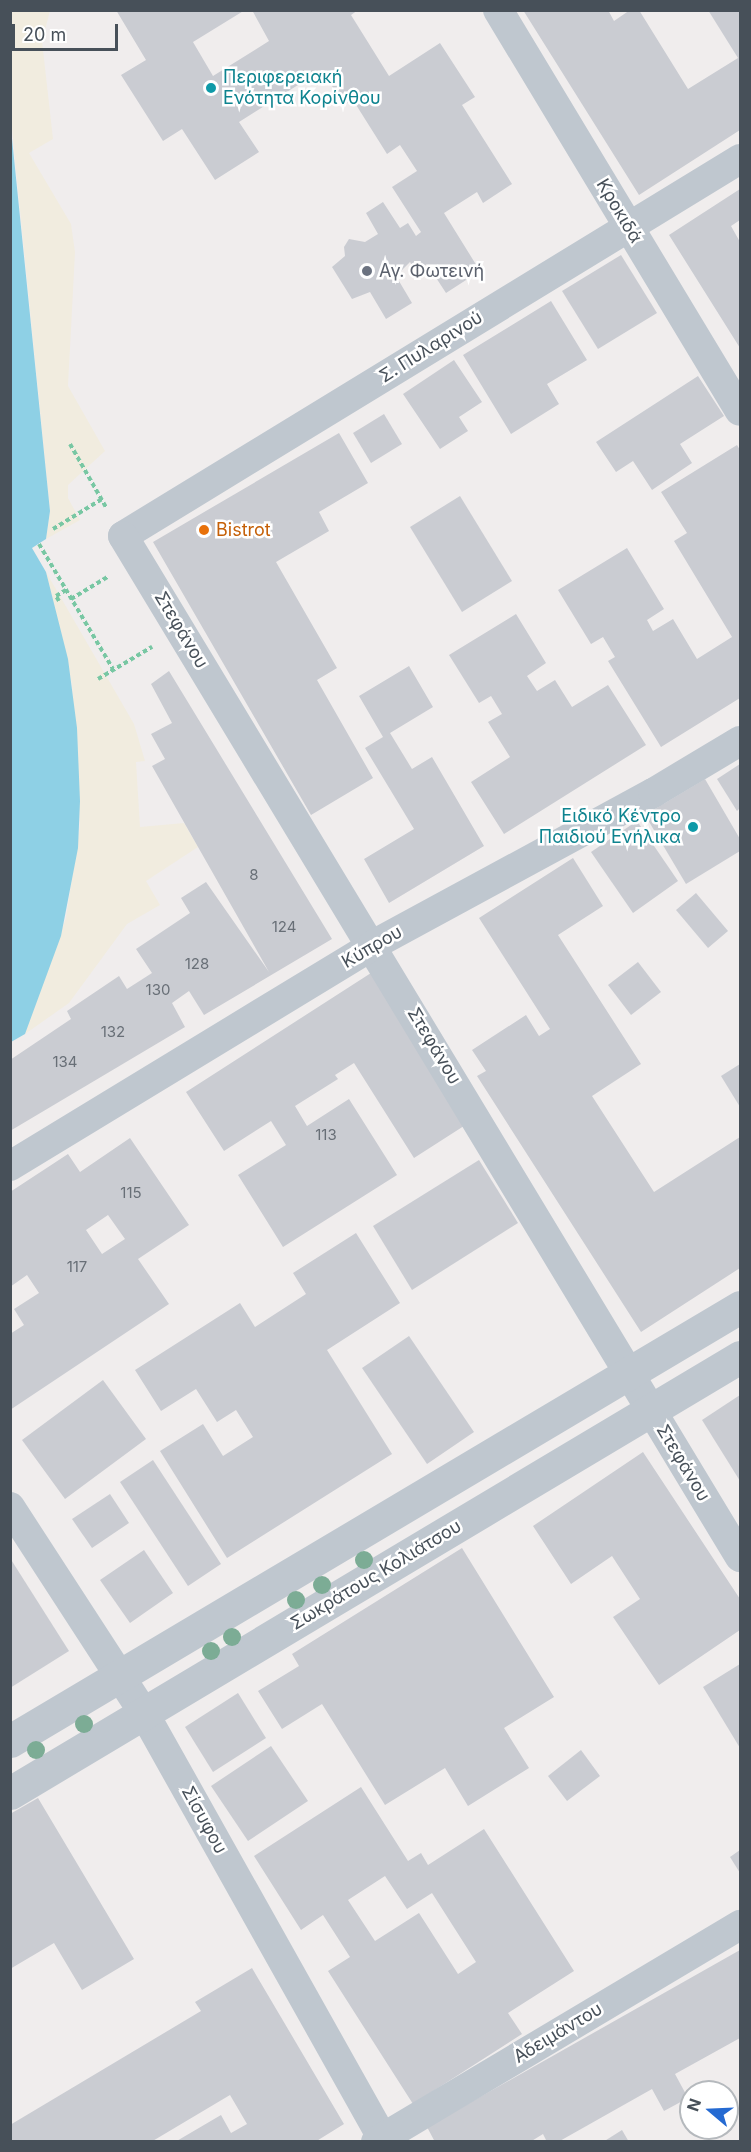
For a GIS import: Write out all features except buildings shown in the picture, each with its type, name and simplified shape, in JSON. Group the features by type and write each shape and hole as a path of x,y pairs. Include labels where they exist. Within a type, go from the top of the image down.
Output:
{"street":[{"name":"Κροκιδά","path":"498,10 741,411"},
{"name":"Σ. Πυλαρινού","path":"123,536 628,225 741,159"},
{"name":"Στεφάνου","path":"123,536 373,945 741,1557"},
{"name":"Κύπρου","path":"10,1166 373,945 653,793 741,741"},
{"path":"10,1741 741,1307"},
{"name":"Σωκράτους Κολιάτσου","path":"10,1793 145,1715 650,1409 741,1357"},
{"name":"Σίσυφου","path":"10,1507 122,1675 381,2140"},
{"name":"Αδειμάντου","path":"381,2140 741,1925"}],"path":[{"path":"70,444 123,536"},
{"path":"53,529 102,500"},
{"path":"39,544 113,669"},
{"path":"59,601 56,596 66,590"},
{"path":"71,599 84,591"},
{"path":"98,679 125,662"}],"sand":[{"path":"10,11 50,11 42,41 53,139 29,153 71,224 75,252 68,386 105,451 68,485 68,498 80,520 46,539 50,511 11,119"},
{"path":"46,572 134,724 145,761 136,762 140,827 184,823 198,847 146,881 160,905 127,924 69,1003 25,1034 66,918 80,826 72,684"}],"water":[{"path":"10,119 50,511 46,539 32,548 46,572 68,659 77,728 80,801 78,848 61,936 25,1034 11,1042"}],"place":[{"name":"Περιφερειακή Ενότητα Κορίνθου","path":"211,88"},
{"name":"Αγ. Φωτεινή","path":"367,271"},
{"name":"Bistrot","path":"204,530"},
{"name":"Ειδικό Κέντρο Παιδιού Ενήλικα","path":"693,827"}]}
